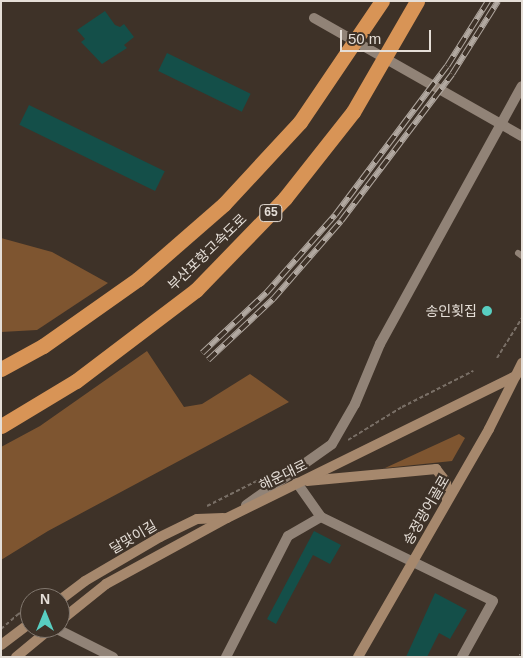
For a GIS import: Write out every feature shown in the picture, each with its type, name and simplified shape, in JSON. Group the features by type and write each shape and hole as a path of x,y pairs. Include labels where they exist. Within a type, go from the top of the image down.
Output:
{"highway":[{"name":"부산포항고속도로","path":"1,369 43,346 138,279 224,204 300,122 382,1"},
{"name":"부산포항고속도로","path":"1,426 76,381 196,290 285,198 352,112 417,1"}],"main road":[{"path":"516,376 522,363"},
{"name":"해운대로","path":"70,613 106,584 227,518 516,376"},
{"name":"송정광어골로","path":"358,657 516,376"},
{"path":"299,482 436,469 446,482 447,500"},
{"name":"달맞이길","path":"70,593 86,581 160,537 197,519 227,518"},
{"path":"1,645 20,631"},
{"path":"16,657 39,638"}],"street":[{"path":"314,18 522,136"},
{"path":"227,518 319,456 332,444 355,404 380,344 522,86"},
{"path":"299,482 320,517 493,601 462,657"},
{"path":"226,657 288,536 320,517"},
{"path":"70,636 113,657"}],"path":[{"path":"496,358 522,318"},
{"path":"345,441 474,372"},
{"path":"1,629 20,614"}],"shaded area":[{"path":"1,238 52,252 108,283 37,330 1,332"},
{"path":"147,351 184,407 202,404 250,374 289,402 48,531 1,560 1,447 40,426"},
{"path":"459,434 465,438 452,461 385,468"}],"building":[{"path":"105,11 115,25 120,27 124,24 134,37 124,45 127,48 102,64 81,42 85,39 77,30"},
{"path":"167,53 251,94 242,112 158,71"},
{"path":"29,105 165,171 155,191 19,125"},
{"path":"314,531 341,545 330,564 313,555 276,624 267,619"},
{"path":"435,593 467,610 450,639 439,633 427,657 406,657"}],"railway":[{"path":"202,353 266,293 335,215 447,66 488,1"},
{"path":"208,360 273,299 341,221 452,74 498,1"}],"place":[{"name":"송인횟집","path":"487,311"}]}
